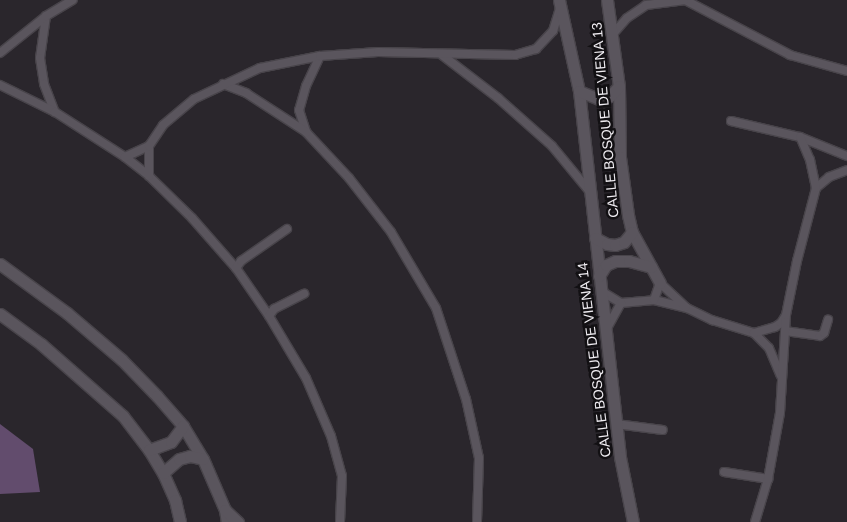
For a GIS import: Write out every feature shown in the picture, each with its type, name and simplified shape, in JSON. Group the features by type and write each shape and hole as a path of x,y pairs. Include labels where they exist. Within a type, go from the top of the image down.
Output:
{"street":[{"path":"0,53 46,16 73,0"},
{"name":"CALLE BOSQUE DE VIENA 13","path":"607,0 619,86 620,157 632,232 660,283 687,308"},
{"path":"613,34 627,18 646,5 685,0 790,55 847,71"},
{"path":"149,176 150,146 163,125 194,99 260,68 320,56 378,52 442,55 515,54 536,49 553,31 560,3"},
{"name":"CALLE BOSQUE DE VIENA 13","path":"560,3 579,91 591,194"},
{"path":"46,16 40,58 44,84 55,112"},
{"path":"442,55 498,98 552,146 591,194"},
{"path":"306,132 299,110 306,86 320,56"},
{"path":"223,84 246,93 306,132 349,178 391,232 436,308 466,399 479,458 478,521"},
{"path":"0,85 55,112 125,157 149,176 192,218 236,268 269,316 306,378 331,436 342,476 340,522"},
{"path":"579,91 599,99 610,96 619,86"},
{"path":"731,121 800,137 847,156"},
{"path":"756,522 768,479 780,413 786,315 797,261 816,188 810,160 800,137"},
{"path":"125,157 150,146"},
{"path":"816,188 829,177 847,170"},
{"name":"CALLE BOSQUE DE VIENA 14","path":"591,194 616,424 633,522"},
{"path":"236,268 241,261 287,229"},
{"path":"595,238 607,244 615,245 624,242 632,232"},
{"path":"599,276 606,265 615,261 629,261 651,267"},
{"path":"0,264 67,313 122,360 183,426 203,458 225,510 227,522"},
{"path":"654,300 660,283"},
{"path":"601,291 621,303 654,300 687,308 712,320 754,333 769,348 782,380"},
{"path":"269,316 274,309 304,294"},
{"path":"605,332 621,303"},
{"path":"0,314 41,344 123,416 149,450 163,473 175,500 180,522"},
{"path":"754,333 774,327 781,323 786,315"},
{"path":"785,331 820,336 824,333 828,320"},
{"path":"616,424 663,430"},
{"path":"149,450 170,442 183,426"},
{"path":"163,473 179,459 190,456 203,458"},
{"path":"724,472 768,479"},
{"path":"225,510 238,522"}],"shaded area":[{"path":"0,424 33,449 40,492 0,494"}]}
